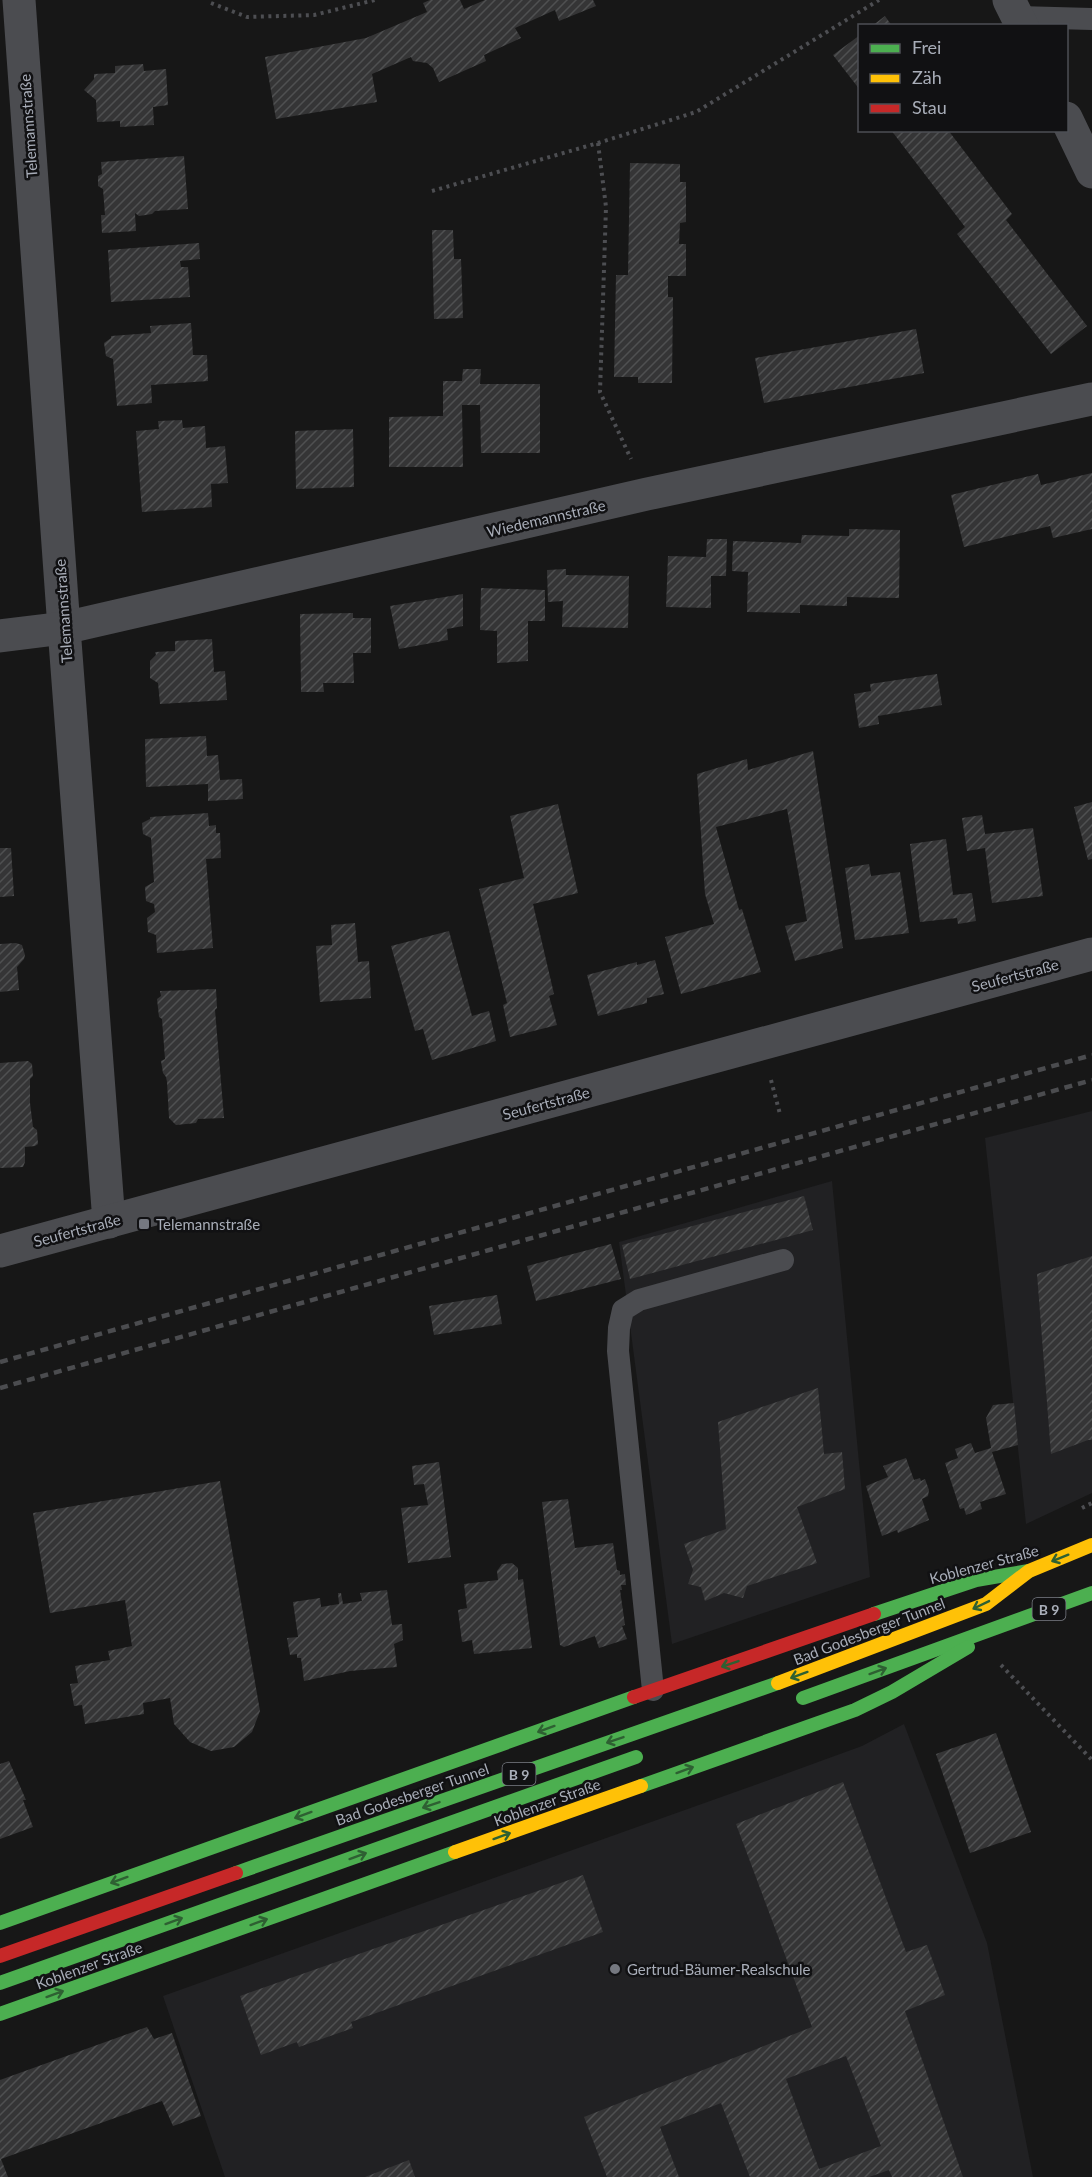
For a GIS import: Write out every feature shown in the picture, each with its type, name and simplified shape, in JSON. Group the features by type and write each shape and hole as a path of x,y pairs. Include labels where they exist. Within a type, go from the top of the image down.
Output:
{"main road":[{"name":"Koblenzer Straße","path":"0,1923 653,1690 976,1580 1029,1571 1092,1545"},
{"name":"Bad Godesberger Tunnel","path":"0,1956 803,1674 986,1604 1029,1571"},
{"name":"Koblenzer Straße","path":"0,2014 855,1710 892,1692 1006,1625 1092,1593"},
{"name":"B 9","path":"791,1702 1006,1625"},
{"name":"B 9","path":"0,1983 644,1754"}],"street":[{"name":"Telemannstraße","path":"13,9 64,628 109,1221"},
{"path":"1068,122 1092,172"},
{"name":"Wiedemannstraße","path":"0,636 64,628 647,494 1092,399"},
{"name":"Seufertstraße","path":"0,1251 1092,954"}],"lane":[{"path":"1016,14 1092,19"},
{"path":"653,1690 618,1351 623,1310 639,1300 783,1260"}],"path":[{"path":"211,3 247,17 314,15 375,0"},
{"path":"432,190 598,143 696,112 879,0"},
{"path":"598,143 606,207 600,392 647,494"},
{"path":"998,1662 1092,1760"}],"shaded area":[{"path":"1092,1111 1092,1493 1026,1524 985,1138"},
{"path":"832,1181 870,1577 672,1644 619,1242"},
{"name":"Gertrud-Bäumer-Realschule","path":"904,1724 987,1943 1033,2177 225,2177 163,1996 862,1746"}],"building":[{"path":"430,0 460,0 464,9 485,0 593,0 596,6 559,21 555,10 515,28 521,38 484,55 486,61 439,82 433,68 427,63 413,61 411,57 372,74 377,102 276,119 265,57 366,38 427,12 423,3"},
{"path":"885,16 891,24 875,24"},
{"path":"858,36 858,87 833,55"},
{"path":"143,64 144,71 166,69 168,105 153,107 154,125 120,127 120,121 97,122 96,100 84,90 94,79 94,74 115,73 115,66"},
{"path":"893,132 950,132 1012,214 1006,220 1087,326 1051,354 957,234 965,227"},
{"path":"184,156 188,209 155,211 152,214 139,216 135,213 136,231 102,233 101,215 105,215 103,189 98,186 98,176 102,174 101,162"},
{"path":"630,163 680,164 680,182 686,182 686,222 680,223 679,244 686,244 686,276 668,276 668,297 673,297 672,383 638,383 638,377 614,377 616,275 628,275"},
{"path":"432,230 453,230 454,259 461,259 463,318 434,319"},
{"path":"199,243 200,259 180,261 181,267 188,267 190,297 111,302 108,250"},
{"path":"191,323 193,355 207,355 208,381 151,385 152,403 117,406 113,359 106,356 104,343 111,336 151,333 150,326"},
{"path":"916,329 924,373 764,403 755,358"},
{"path":"463,369 481,369 480,384 540,384 540,453 481,453 480,405 462,405 463,467 389,467 389,417 443,416 443,381 462,381"},
{"path":"182,420 183,428 205,426 206,448 225,446 228,483 211,484 212,507 142,512 136,431 159,429 158,421"},
{"path":"353,429 354,487 296,489 295,431"},
{"path":"1092,473 1092,529 1053,538 1050,526 964,547 951,495 1038,474 1041,485"},
{"path":"849,529 900,530 899,598 847,597 847,606 800,605 800,613 747,612 748,572 732,571 733,541 801,543 802,535 849,536"},
{"path":"707,539 727,539 726,576 711,576 711,608 666,607 668,556 706,557"},
{"path":"566,569 566,575 629,576 628,628 562,627 563,601 548,602 547,570"},
{"path":"481,588 545,590 545,621 528,621 528,661 497,663 497,631 480,630"},
{"path":"463,594 463,626 447,629 448,640 399,649 390,606"},
{"path":"353,613 353,618 371,618 371,653 353,653 354,683 323,683 324,692 301,692 300,614"},
{"path":"212,639 214,672 225,671 227,700 160,704 158,683 150,678 150,661 156,655 155,652 175,651 175,641"},
{"path":"937,674 942,705 878,716 879,724 859,728 854,694 871,691 870,684"},
{"path":"206,736 207,756 218,755 220,780 242,779 243,799 208,801 208,784 146,787 145,739"},
{"path":"813,751 843,948 795,961 785,926 807,921 787,809 716,827 739,910 742,909 761,972 681,994 665,937 714,924 705,894 697,774 747,759 748,770"},
{"path":"1092,802 1092,859 1088,860 1074,807"},
{"path":"558,804 578,893 533,904 554,994 549,996 557,1025 510,1037 503,1005 507,1003 479,889 524,878 510,816"},
{"path":"208,813 209,826 216,825 216,833 220,833 221,858 206,859 213,948 157,953 156,935 148,932 147,918 155,912 154,904 146,901 145,887 154,882 151,838 143,834 142,823 150,817"},
{"path":"982,815 985,834 1033,828 1043,896 992,903 985,848 967,851 962,818"},
{"path":"946,839 953,895 972,893 976,921 958,924 957,918 920,922 910,844"},
{"path":"0,848 11,848 14,896 0,897"},
{"path":"869,864 871,876 900,872 909,933 855,940 845,868"},
{"path":"355,923 358,962 369,961 371,998 320,1002 316,946 332,945 331,925"},
{"path":"449,931 472,1016 489,1011 496,1041 432,1060 423,1029 415,1031 391,946"},
{"path":"0,944 22,945 25,955 17,967 19,990 0,992"},
{"path":"655,960 664,994 647,998 647,1003 598,1016 587,975 637,962 637,965"},
{"path":"216,989 217,1008 215,1010 224,1118 198,1119 196,1123 176,1125 169,1118 167,1082 161,1061 165,1059 162,1019 159,1017 157,999 161,996 160,991"},
{"path":"28,1061 32,1064 30,1103 38,1144 25,1147 23,1167 0,1168 0,1063"},
{"path":"804,1196 813,1230 630,1279 622,1245"},
{"path":"611,1244 621,1279 536,1301 527,1266"},
{"path":"1092,1256 1092,1440 1051,1454 1037,1274"},
{"path":"497,1295 502,1324 434,1335 429,1306"},
{"path":"818,1388 824,1454 842,1452 845,1489 797,1507 817,1563 747,1586 743,1598 724,1593 705,1601 701,1587 688,1584 693,1570 684,1544 726,1529 718,1422"},
{"path":"1014,1403 1018,1445 992,1452 1006,1494 980,1502 982,1509 966,1515 964,1508 960,1509 945,1463 958,1458 955,1449 971,1443 975,1453 991,1448 986,1418 993,1405"},
{"path":"906,1458 914,1480 925,1479 929,1490 928,1496 922,1499 929,1520 898,1533 897,1530 882,1536 866,1486 888,1477 883,1466"},
{"path":"439,1462 451,1557 408,1563 401,1508 428,1505 424,1484 414,1485 412,1466"},
{"path":"220,1481 260,1711 252,1732 234,1747 211,1751 190,1742 174,1724 170,1698 143,1703 144,1714 85,1724 82,1705 74,1706 70,1684 78,1683 75,1666 110,1660 108,1651 132,1646 125,1600 50,1613 33,1513"},
{"path":"568,1499 575,1548 613,1543 617,1570 620,1571 620,1575 625,1574 626,1585 621,1585 622,1590 620,1590 625,1625 622,1626 627,1639 599,1648 595,1636 564,1647 560,1645 542,1502"},
{"path":"512,1563 518,1568 518,1580 523,1579 532,1648 474,1654 472,1640 462,1642 458,1610 467,1608 464,1584 498,1580 497,1571 502,1564"},
{"path":"387,1590 392,1625 402,1624 403,1640 394,1644 397,1667 350,1671 304,1681 301,1658 297,1658 297,1654 290,1655 287,1638 298,1637 293,1602 320,1598 321,1607 339,1604 338,1593 341,1593 343,1604 362,1601 360,1593"},
{"path":"996,1733 1031,1832 970,1853 936,1754"},
{"path":"9,1761 26,1800 23,1800 33,1827 0,1839 0,1764"},
{"path":"843,1782 906,1952 927,1945 945,1995 905,2011 963,2177 892,2177 889,2170 869,2177 750,2177 721,2103 660,2127 679,2177 607,2177 584,2117 812,2027 736,1824","holes":["846,2056 881,2146 819,2169 786,2079"]},
{"path":"583,1875 603,1932 351,2022 353,2028 299,2047 297,2042 261,2055 240,1996"},
{"path":"147,2027 154,2039 172,2033 201,2116 173,2126 162,2101 1,2159 8,2177 0,2177 0,2080"},
{"path":"409,2160 415,2177 365,2177"}],"railway":[{"path":"0,1362 1092,1055"},
{"path":"0,1388 1092,1080"}],"traffic: fast":[{"path":"874,1614 976,1580 1029,1571"},
{"path":"803,1698 1092,1593"},
{"path":"641,1786 855,1710 892,1692 968,1647"},
{"path":"236,1873 778,1683"},
{"path":"0,1923 634,1697"},
{"path":"0,1983 636,1757"},
{"path":"0,2014 455,1852"}],"traffic: slow":[{"path":"778,1683 986,1604 1029,1571 1092,1545"},
{"path":"455,1852 641,1786"}],"traffic: jam":[{"path":"634,1697 874,1614"},
{"path":"0,1956 236,1873"}],"place":[{"name":"Telemannstraße","path":"144,1224"},
{"name":"Gertrud-Bäumer-Realschule","path":"615,1969"}]}
